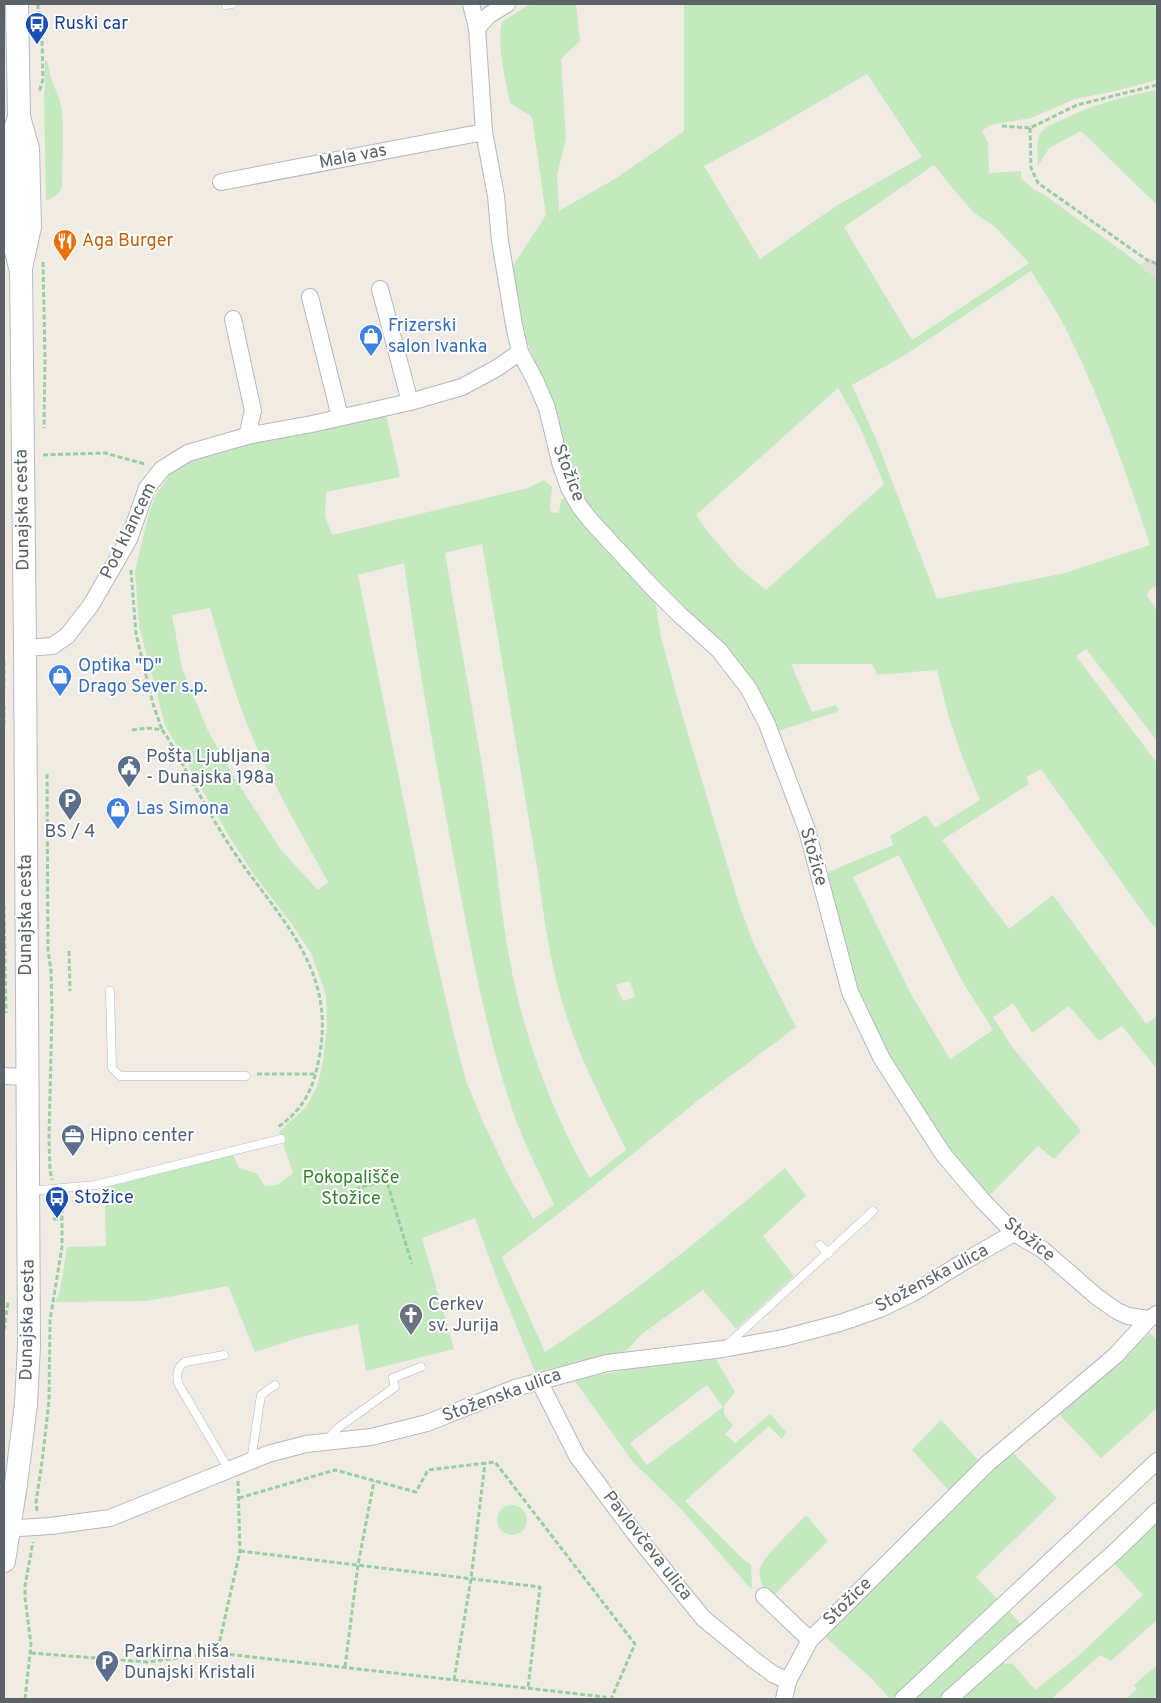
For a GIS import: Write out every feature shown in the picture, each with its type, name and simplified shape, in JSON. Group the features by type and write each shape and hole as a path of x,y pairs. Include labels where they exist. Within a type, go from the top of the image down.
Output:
{"main road":[{"name":"Dunajska cesta","path":"4,1561 6,1529 26,1404 29,1346 21,268 8,220 9,150 19,117 17,4"}],"street":[{"path":"471,4 477,28 484,132 496,196 502,250 520,352"},
{"path":"477,28 490,15 507,4"},
{"name":"Mala vas","path":"221,182 484,132"},
{"path":"380,289 410,402"},
{"path":"310,297 340,417"},
{"path":"233,319 253,411 247,436"},
{"name":"Pod klancem","path":"25,648 52,646 67,636 91,604 129,539 147,488 162,469 188,453 247,436 312,424 410,402 462,387 497,368 520,352"},
{"name":"Stožice","path":"520,352 536,380 547,408 560,462 569,488 580,507 652,588 719,650 749,689 767,724 807,830 850,992 882,1059 943,1154 982,1200 1014,1233 1043,1250 1097,1297 1117,1311 1128,1316 1153,1316"},
{"path":"4,1076 27,1077"},
{"name":"Stoženska ulica","path":"6,1529 110,1518 268,1454 324,1442 371,1437 427,1423 515,1388 607,1363 723,1349 840,1323 880,1309 913,1293 1014,1233"},
{"name":"Stožice","path":"784,1699 788,1682 810,1640 988,1463 1115,1356 1153,1316"},
{"name":"Pavlovčeva ulica","path":"539,1381 577,1456 636,1535 703,1618 754,1660 788,1682"},
{"path":"903,1699 1157,1461"},
{"path":"949,1699 1117,1550 1157,1511"},
{"name":"Stožice","path":"764,1596 810,1640"}],"lane":[{"path":"110,991 112,1068 120,1076 246,1076"},
{"path":"28,1191 96,1185 281,1139"},
{"path":"723,1349 873,1211"},
{"path":"820,1245 828,1254"},
{"path":"224,1355 185,1362 180,1365 176,1375 179,1385 239,1466"},
{"path":"324,1442 338,1428 395,1387 393,1378 421,1367"},
{"path":"239,1466 261,1395 275,1385"}],"path":[{"path":"38,4 38,22"},
{"path":"1002,126 1030,128 1077,105 1157,85"},
{"path":"1030,128 1031,168 1038,183 1147,260 1157,264"},
{"path":"43,259 44,317"},
{"path":"43,455 105,453 162,469"},
{"path":"129,539 136,634 153,704 162,730 226,840 284,920 306,956 320,996 322,1008 321,1052 316,1074 306,1100 289,1120 265,1136 264,1143"},
{"path":"4,662 4,694"},
{"path":"4,702 4,725"},
{"path":"132,730 148,728 162,730"},
{"name":"Dunajska cesta","path":"47,773 48,950 51,971 52,1011 49,1138 51,1178"},
{"path":"69,951 70,991"},
{"path":"246,1076 256,1074 316,1074"},
{"path":"348,1192 386,1179 412,1264"},
{"name":"Dunajska cesta","path":"38,1516 36,1502 49,1401 50,1320 62,1247 62,1219 59,1196"},
{"path":"53,1219 62,1219"},
{"path":"4,1330 8,1294"},
{"path":"239,1498 335,1470 416,1492 428,1470 495,1462 635,1644 611,1699"},
{"path":"454,1680 471,1579 485,1463"},
{"path":"217,1652 240,1551 239,1466"},
{"path":"346,1667 358,1565 374,1480"},
{"path":"25,1699 31,1653 31,1634 25,1586 34,1540"},
{"path":"240,1551 540,1587 528,1688"},
{"path":"31,1653 147,1662 217,1652 605,1697 605,1699"}],"shaded area":[{"path":"1150,259 1157,261 1157,280 1140,264"}],"green space":[{"path":"530,4 576,4 580,41 561,59 566,139 557,175 559,211 618,177 684,131 684,4 1157,4 1157,80 1075,99 1031,118 990,125 982,131 988,143 989,173 1021,171 1021,178 1034,190 1043,194 1140,264 1157,280 1157,586 1150,589 1147,595 1157,611 1157,741 1086,649 1076,656 1157,763 1157,930 1041,769 1026,777 1029,784 942,840 1009,929 1053,895 1146,1024 1157,1016 1157,1069 1122,1026 1099,1041 1069,1006 1032,1033 1013,1003 993,1017 1013,1048 1081,1131 1054,1159 1038,1146 988,1197 952,1157 898,1071 875,1028 858,990 848,960 826,873 893,845 890,836 926,815 935,828 980,800 963,759 948,714 937,670 877,675 872,664 791,664 812,712 836,705 839,711 778,731 756,687 735,657 715,636 683,614 596,516 578,490 567,460 557,413 520,326 511,269 546,215 532,117 510,103 501,51 500,31 502,22","holes":["867,74 922,157 836,206 760,259 704,166","934,165 974,213 994,226 1029,263 912,340 844,227","1031,271 1065,327 1090,380 1122,462 1150,545 1065,573 937,599 878,444 852,385 905,355","838,388 859,425 884,484 766,590 738,567 696,515","899,855 962,981 993,1030 950,1059 912,996 853,877"]},
{"path":"45,61 48,61 50,74 61,105 63,130 62,187 56,195 46,200 44,93"},
{"path":"1157,90 1157,205 1081,131 1049,148 1038,166 1037,148 1039,135 1048,126 1096,105"},
{"name":"Pokopališče Stožice","path":"386,414 400,477 326,492 325,516 332,535 528,488 544,480 552,487 551,512 559,513 561,499 567,498 655,600 661,637 679,704 739,904 755,947 796,1027 701,1098 580,1197 502,1257 545,1352 638,1287 785,1168 806,1196 763,1236 794,1276 736,1329 703,1290 642,1334 626,1351 535,1372 495,1274 475,1218 422,1238 454,1349 366,1371 358,1324 301,1337 255,1352 228,1286 146,1301 55,1302 60,1291 67,1247 106,1246 105,1207 107,1187 233,1155 239,1168 256,1173 265,1186 277,1185 293,1173 279,1132 306,1107 317,1087 323,1061 327,1025 326,995 311,953 291,923 254,875 230,838 165,725 139,626 135,571 155,496 169,475 191,459 221,449","holes":["482,544 556,980 579,1050 626,1150 590,1178 566,1132 544,1083 527,1032 514,982 503,918 484,778 445,553","404,563 421,677 441,790 487,1022 514,1115 554,1205 533,1219 511,1180 466,1081 430,931 358,575","210,608 234,689 260,755 278,792 328,882 318,890 281,850 234,777 208,731 182,668 172,615","630,981 635,997 623,1001 616,985"]},
{"path":"1150,1333 1157,1340 1157,1408 1101,1458 1056,1411"},
{"path":"716,1359 735,1392 724,1406 724,1414 733,1426 725,1434 735,1443 770,1414 786,1432 782,1439 769,1426 685,1501 751,1565 751,1589 680,1508 633,1462 574,1380 630,1369","holes":["707,1385 723,1407 647,1465 630,1443"]},
{"path":"941,1420 981,1463 950,1492 912,1450"},
{"path":"1011,1451 1057,1498 976,1577 999,1601 893,1699 890,1699 871,1678 823,1635"},
{"path":"512,1505 523,1509 527,1520 523,1531 512,1535 501,1531 497,1520 501,1509"},
{"path":"806,1515 828,1541 773,1596 767,1594 760,1579 760,1568 774,1549"},
{"path":"1157,1519 1157,1620 1111,1661 1100,1655 1051,1699 956,1699 999,1663 1013,1664 1035,1690 1076,1658 1143,1595 1112,1561"},
{"path":"1008,1610 1024,1627 941,1699 912,1699 982,1637"},
{"path":"1157,1665 1157,1699 1126,1699 1137,1689 1134,1685"}],"place":[{"name":"Ruski car","path":"37,45"},
{"name":"Aga Burger","path":"65,262"},
{"name":"Frizerski salon Ivanka","path":"371,357"},
{"name":"Optika \"D\" Drago Sever s.p.","path":"60,697"},
{"name":"Pošta Ljubljana - Dunajska 198a","path":"129,788"},
{"name":"BS / 4","path":"70,821"},
{"name":"Las Simona","path":"118,830"},
{"name":"Hipno center","path":"73,1157"},
{"name":"Stožice","path":"57,1219"},
{"name":"Cerkev sv. Jurija","path":"411,1336"},
{"name":"Parkirna hiša Dunajski Kristali","path":"107,1683"}]}
